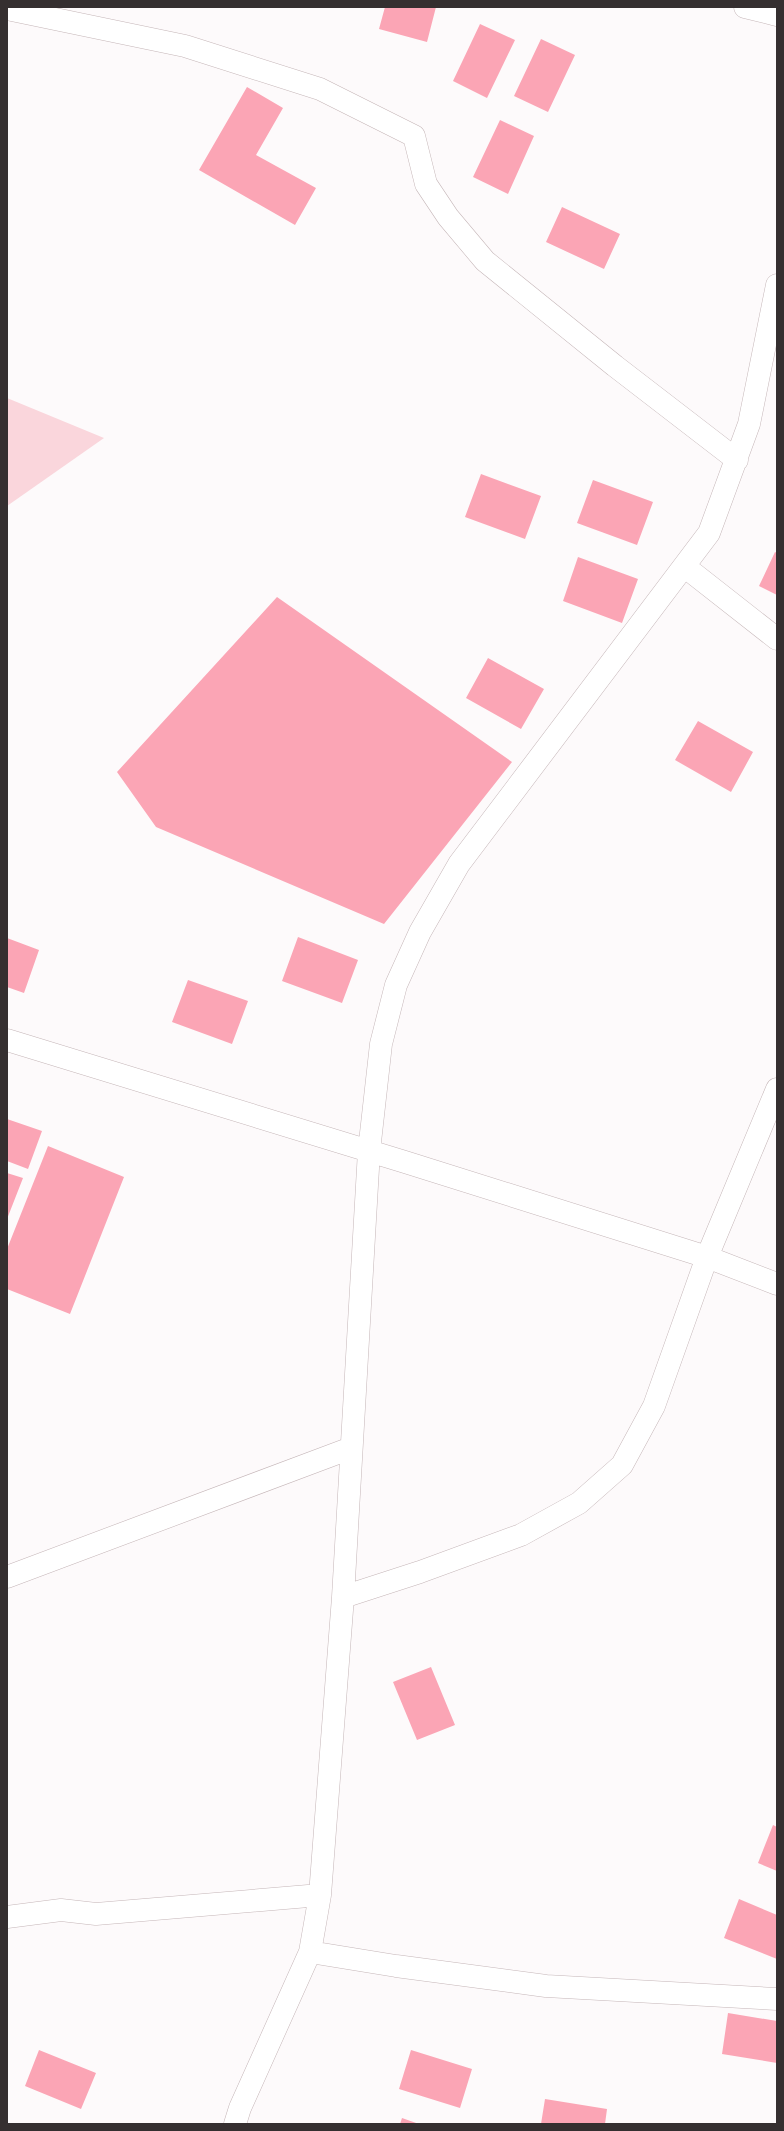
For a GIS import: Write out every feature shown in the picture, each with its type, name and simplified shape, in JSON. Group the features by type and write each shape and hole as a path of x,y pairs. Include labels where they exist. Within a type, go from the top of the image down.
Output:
{"street":[{"path":"745,7 777,15"},
{"path":"7,9 185,46 320,89 414,136 426,184 448,217 485,262 615,366 737,460"},
{"path":"236,2124 240,2108 310,1952 320,1895 343,1598 369,1151 381,1044 396,985 420,932 459,864 709,533 749,424 777,285"},
{"path":"684,566 777,639"},
{"path":"7,1040 708,1257 777,1284"},
{"path":"343,1598 521,1535 579,1503 622,1465 654,1406 708,1257 777,1089"},
{"path":"7,1577 351,1448"},
{"path":"7,1917 61,1910 96,1914 320,1895"},
{"path":"310,1952 396,1966 546,1986 777,1999"}],"shaded area":[{"path":"7,398 104,438 7,506"}],"building":[{"path":"385,7 436,7 427,42 379,29"},
{"path":"480,24 515,40 487,98 453,81"},
{"path":"541,39 575,55 548,112 514,96"},
{"path":"247,87 283,108 256,155 316,188 295,225 199,170"},
{"path":"500,120 534,136 508,194 473,177"},
{"path":"562,207 620,234 604,269 546,242"},
{"path":"481,474 541,496 525,539 465,517"},
{"path":"593,480 653,502 637,545 577,523"},
{"path":"775,552 777,553 777,595 759,586"},
{"path":"578,557 638,579 622,623 563,601"},
{"path":"277,597 512,762 384,924 156,827 117,772"},
{"path":"488,658 544,689 521,729 466,698"},
{"path":"698,721 753,752 731,792 675,760"},
{"path":"298,937 358,960 342,1003 282,981"},
{"path":"7,938 39,950 24,993 7,987"},
{"path":"188,980 248,1001 232,1044 172,1022"},
{"path":"7,1119 42,1131 28,1169 7,1161"},
{"path":"48,1146 124,1177 70,1314 7,1289 7,1249"},
{"path":"7,1173 23,1178 7,1219"},
{"path":"431,1667 455,1725 417,1740 393,1682"},
{"path":"773,1825 777,1827 777,1871 758,1863"},
{"path":"739,1899 777,1915 777,1959 724,1938"},
{"path":"728,2013 777,2021 777,2063 722,2054"},
{"path":"39,2050 96,2073 81,2109 25,2086"},
{"path":"411,2050 472,2069 460,2108 399,2089"},
{"path":"545,2099 607,2109 605,2124 541,2124"},
{"path":"402,2118 419,2124 400,2124"}]}
